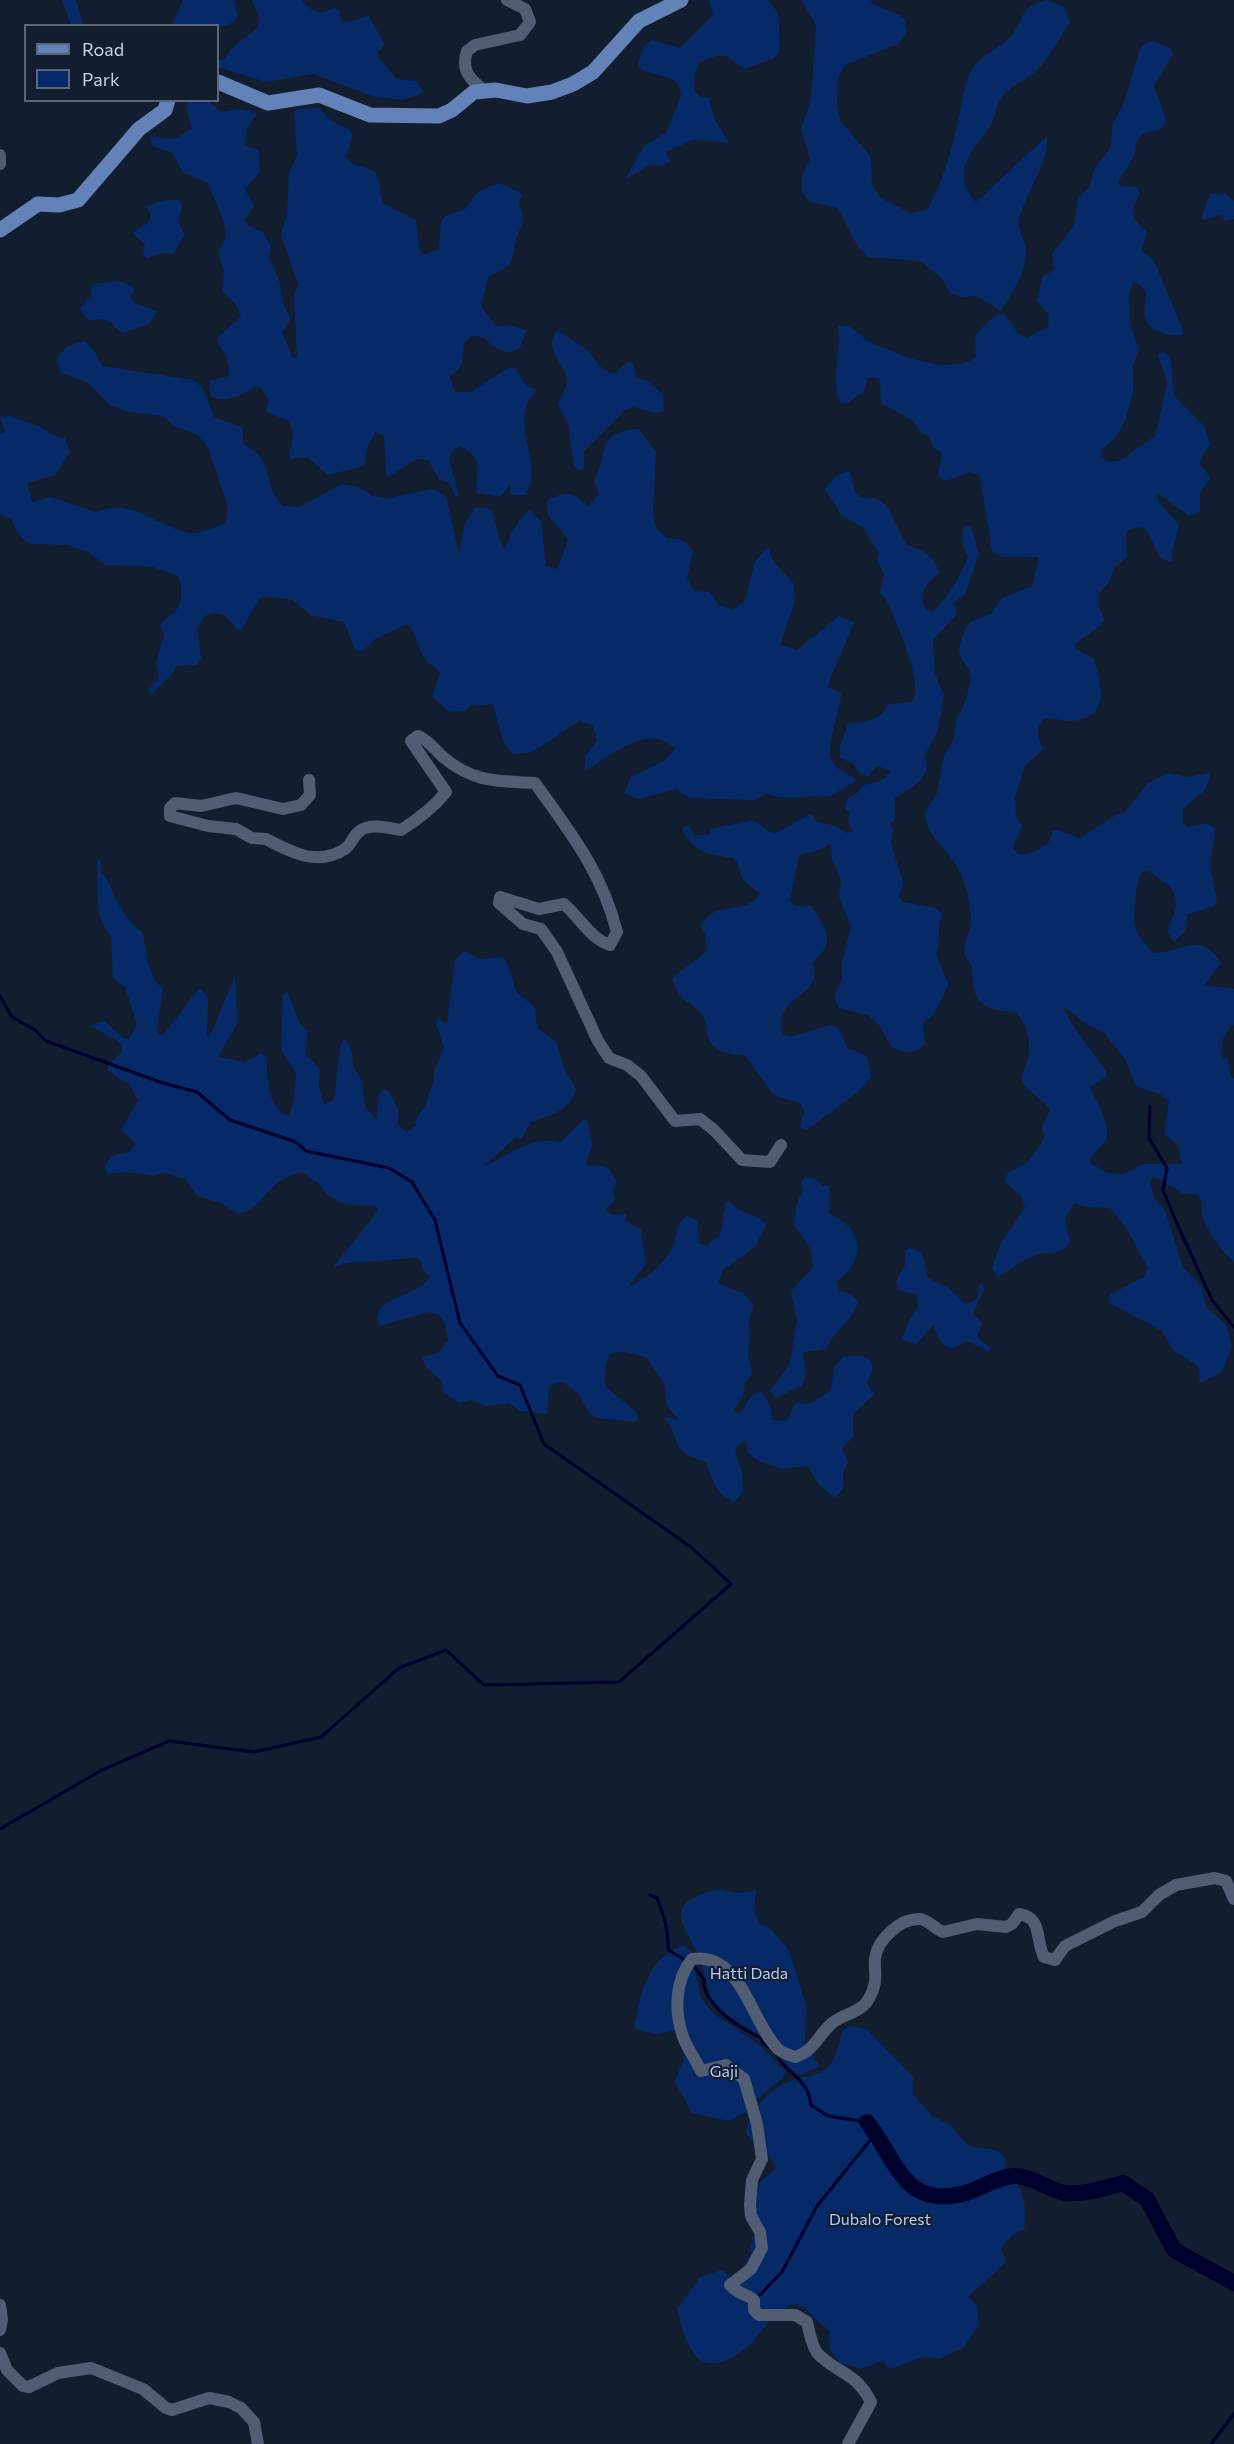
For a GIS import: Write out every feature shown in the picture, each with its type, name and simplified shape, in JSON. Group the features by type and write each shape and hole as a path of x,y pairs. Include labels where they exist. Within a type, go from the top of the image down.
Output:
{"main road":[{"path":"219,82 268,103 319,95 370,115 439,116 452,110 474,92 484,90 527,96 552,92 573,84 593,72 639,21 681,0"},
{"path":"0,230 38,204 59,205 78,200 139,129 165,110 167,102"}],"street":[{"path":"484,90 467,74 464,65 467,51 475,45 520,35 530,22 525,9 507,0"},
{"path":"0,155 0,164"},
{"path":"309,780 310,795 301,805 283,809 236,798 201,806 176,803 170,808 170,816 208,826 236,829 244,836 266,839 281,849 311,858 336,853 345,848 360,830 376,826 401,830 408,822 434,807 446,792 411,741 418,736 427,740 443,757 482,780 535,783 594,869 610,904 617,932 610,945 596,940 580,918 564,904 539,909 500,897 499,903 523,924 541,929 557,952 597,1041 609,1058 627,1065 641,1076 675,1121 700,1119 714,1130 742,1160 770,1162 781,1145"},
{"path":"848,2444 871,2402 865,2390 854,2378 817,2353 807,2322 795,2315 759,2315 754,2310 754,2300 748,2295 738,2294 730,2285 751,2269 762,2248 760,2232 751,2216 750,2205 752,2180 762,2159 759,2133 744,2079 726,2065 701,2071 683,2037 677,1991 682,1971 692,1959 704,1957 724,1967 743,1990 778,2050 795,2057 804,2054 816,2044 829,2025 864,2006 874,1986 875,1957 880,1946 891,1931 909,1920 922,1918 943,1932 977,1924 1006,1926 1012,1924 1019,1914 1028,1916 1037,1925 1039,1947 1044,1957 1055,1960 1065,1946 1115,1921 1142,1912 1159,1895 1176,1885 1215,1878 1226,1881 1234,1899"},
{"path":"0,2305 2,2319 0,2330"},
{"path":"0,2353 8,2370 23,2386 29,2387 58,2373 91,2368 143,2389 166,2408 172,2410 209,2398 229,2402 241,2408 254,2422 258,2444"}],"green space":[{"path":"62,0 76,0 83,24 71,24"},
{"path":"183,0 234,0 238,17 234,22 219,28 219,24 172,24"},
{"path":"252,0 301,0 316,12 334,8 339,10 341,20 345,21 368,15 385,45 378,51 378,57 397,79 416,81 423,90 421,94 403,100 375,97 313,74 266,82 219,67 219,61 223,60 234,46 258,28 259,16"},
{"path":"709,0 768,0 776,10 779,20 780,51 773,59 744,69 724,56 700,62 695,72 694,91 700,97 709,98 714,118 729,143 695,139 666,152 670,162 660,166 650,164 625,180 644,146 667,132 681,96 679,85 671,78 643,71 638,64 644,46 652,40 680,48 713,15"},
{"path":"801,0 870,0 904,18 907,33 898,44 845,65 838,77 837,104 840,120 871,157 872,186 881,198 911,213 927,210 938,188 950,153 965,87 972,69 981,59 1011,36 1026,10 1031,6 1048,0 1064,7 1070,22 1040,67 1002,96 992,122 966,162 964,182 976,202 1047,136 1044,158 1019,220 1019,228 1026,247 1024,267 1001,311 977,296 963,297 950,293 943,280 921,261 868,257 858,247 838,208 811,202 802,192 802,176 810,159 801,129 811,100 816,24"},
{"path":"1152,41 1171,48 1173,54 1154,86 1166,120 1160,130 1144,133 1140,137 1136,143 1135,155 1118,182 1121,186 1137,187 1140,192 1133,208 1134,219 1147,232 1142,250 1154,261 1183,330 1182,335 1172,335 1150,326 1145,314 1146,292 1139,284 1133,283 1129,295 1131,328 1139,349 1133,366 1133,391 1125,422 1116,437 1101,450 1101,456 1110,462 1121,460 1155,436 1167,385 1158,354 1163,352 1171,358 1174,396 1204,426 1210,444 1200,464 1210,479 1200,493 1200,511 1194,515 1188,515 1156,492 1159,502 1179,525 1172,552 1172,562 1161,557 1143,527 1130,529 1126,533 1127,557 1113,569 1110,581 1099,593 1098,604 1104,619 1101,625 1075,644 1076,649 1094,659 1101,690 1098,707 1083,719 1070,721 1046,718 1039,726 1038,733 1043,750 1025,765 1015,798 1016,817 1022,826 1013,848 1019,855 1035,851 1049,841 1052,831 1057,830 1080,838 1116,815 1125,812 1147,784 1168,773 1188,777 1209,773 1210,779 1205,790 1183,809 1183,822 1187,827 1207,823 1215,829 1210,866 1217,900 1214,906 1188,914 1185,931 1174,942 1168,933 1176,907 1174,894 1171,888 1148,871 1143,872 1140,876 1134,908 1136,929 1153,953 1197,945 1205,947 1221,963 1205,985 1234,989 1234,1025 1225,1035 1221,1049 1223,1058 1228,1059 1231,1077 1234,1078 1234,1262 1220,1248 1208,1230 1198,1195 1182,1193 1153,1176 1150,1181 1154,1198 1165,1210 1183,1268 1202,1287 1206,1307 1226,1325 1232,1347 1221,1373 1200,1383 1198,1366 1173,1350 1162,1331 1110,1303 1111,1294 1144,1277 1148,1268 1126,1228 1110,1208 1085,1207 1075,1203 1065,1218 1070,1242 1066,1247 1031,1257 998,1277 992,1268 1001,1243 1025,1208 1022,1197 1004,1181 1008,1173 1027,1163 1040,1146 1044,1137 1042,1127 1050,1109 1023,1082 1022,1076 1028,1058 1029,1044 1027,1031 1017,1012 994,1009 981,1002 976,996 972,966 967,959 964,947 971,923 966,888 955,863 928,827 925,812 937,793 944,756 954,739 956,721 966,700 971,679 969,669 961,659 959,648 965,629 972,621 991,614 1002,598 1032,586 1039,557 1002,557 992,551 980,476 970,472 946,481 938,476 942,453 933,447 930,437 922,433 910,419 881,403 880,379 868,377 864,391 847,404 840,403 836,385 838,326 848,326 870,342 907,357 949,365 962,363 976,356 975,336 987,322 996,316 1003,314 1020,334 1027,338 1048,327 1049,315 1037,301 1042,277 1054,270 1052,254 1074,225 1078,198 1090,187 1094,169 1110,149 1113,123 1123,105 1143,45","holes":["1063,1006 1088,1025 1103,1032 1125,1059 1137,1087 1160,1094 1169,1102 1164,1134 1179,1146 1181,1164 1143,1164 1124,1174 1108,1173 1090,1163 1092,1156 1104,1143 1107,1135 1102,1114 1090,1087 1106,1077 1106,1071 1070,1021"]},
{"path":"188,102 209,102 221,112 237,109 257,113 247,129 245,145 259,150 260,172 245,189 254,206 244,220 247,225 264,233 271,246 269,257 280,283 283,304 291,319 282,333 293,358 297,357 294,295 298,284 281,235 287,214 289,173 297,155 294,112 298,109 319,108 330,120 350,130 353,135 346,156 355,165 368,168 376,173 384,204 416,220 420,251 424,254 439,249 441,221 445,216 464,210 479,191 499,183 519,192 522,196 519,204 523,220 512,260 507,267 488,277 481,306 497,327 507,325 527,330 520,347 511,352 500,350 483,337 472,336 464,343 462,365 450,377 455,392 471,392 509,367 514,368 526,385 536,390 527,405 524,418 532,474 525,495 511,495 510,485 500,497 477,493 477,462 469,451 460,446 454,449 449,459 459,496 456,497 449,483 439,479 428,460 417,459 389,477 386,472 384,437 376,431 367,448 364,466 328,475 307,457 289,459 293,431 288,421 265,411 269,402 261,387 256,386 228,399 211,396 209,381 228,376 229,371 227,358 217,343 217,338 241,317 238,307 222,291 224,271 218,253 226,238 222,216 208,183 182,172 173,153 152,146 150,136 174,139 192,129 186,107"},
{"path":"1210,194 1226,194 1234,201 1234,219 1224,221 1223,216 1219,215 1205,220 1201,219"},
{"path":"165,200 179,200 182,206 178,221 185,235 173,254 162,253 146,258 143,254 145,244 132,233 148,223 151,214 146,206"},
{"path":"119,281 133,287 134,292 130,295 134,303 157,311 149,324 123,333 108,321 90,320 84,315 80,309 86,300 92,299 91,288 94,284"},
{"path":"558,331 586,349 606,371 615,373 628,362 633,363 636,377 647,381 663,394 664,411 655,413 633,407 625,410 584,451 584,467 581,471 574,466 568,424 558,405 567,383 553,350 553,337"},
{"path":"85,341 95,352 102,366 194,380 204,390 214,417 243,428 243,443 254,451 266,466 272,488 283,506 299,507 342,484 359,487 372,496 387,498 433,489 446,496 459,554 464,526 475,507 492,509 499,538 505,550 514,528 529,510 541,521 546,566 558,569 568,539 548,515 547,500 569,494 574,495 588,506 599,494 594,481 609,439 615,434 639,429 656,452 653,513 656,528 667,538 682,540 693,550 687,579 694,591 710,592 718,604 732,610 745,601 755,561 768,547 773,561 794,584 795,600 780,645 797,650 839,616 854,622 827,687 841,693 831,739 830,757 838,768 857,780 831,796 790,798 766,793 755,800 689,798 677,789 638,799 624,793 631,777 664,761 675,749 665,741 642,740 630,744 585,771 585,756 597,741 593,725 579,721 533,752 512,754 503,741 493,704 470,706 465,711 450,712 432,697 440,673 422,655 414,632 407,624 375,639 363,651 356,651 344,622 310,615 293,600 264,596 258,600 243,627 238,631 228,619 220,614 205,616 197,628 201,658 198,665 176,666 174,672 152,694 148,690 159,678 156,663 164,634 160,626 175,611 180,602 181,588 178,576 153,567 105,565 88,552 68,545 30,544 18,534 12,520 0,514 0,434 5,432 0,417 11,415 65,438 70,452 55,475 27,483 32,502 51,497 96,512 110,508 133,510 177,530 190,533 203,532 226,523 228,507 208,448 198,435 174,426 163,416 124,411 109,404 88,383 60,372 57,358 68,346"},
{"path":"850,471 855,493 861,498 879,500 885,505 907,545 923,552 937,567 939,573 924,589 922,598 926,610 934,611 954,586 965,564 968,557 962,543 963,528 971,526 979,554 965,594 954,602 957,614 933,640 935,674 944,695 938,730 924,757 927,764 926,771 919,782 895,798 895,820 890,824 893,830 891,843 903,883 899,896 902,902 936,908 942,914 936,955 949,985 934,1014 923,1023 925,1044 913,1051 905,1052 891,1047 880,1026 869,1016 839,1008 835,1001 836,993 842,979 842,963 851,927 839,897 841,880 832,860 831,844 799,855 790,901 795,906 812,906 825,929 827,942 820,956 812,963 814,976 812,984 788,1005 784,1013 783,1034 790,1037 831,1025 838,1028 848,1048 867,1056 871,1077 858,1092 807,1130 800,1127 804,1111 801,1103 778,1097 772,1093 745,1055 727,1053 717,1048 709,1039 704,1017 678,993 672,979 707,950 705,934 701,926 706,918 721,910 746,905 760,894 742,879 738,864 733,858 705,853 693,845 682,830 685,826 690,827 694,836 711,834 710,829 753,820 770,832 776,833 811,814 817,822 833,825 847,833 853,831 848,822 850,811 845,809 847,799 857,793 863,785 875,783 886,777 890,770 877,766 867,777 858,772 854,764 840,758 840,747 848,724 877,717 888,704 912,702 915,694 915,682 907,652 886,599 880,594 884,573 877,561 879,553 862,527 842,516 825,489 836,477"},
{"path":"97,858 101,861 101,872 108,880 115,899 131,923 143,933 148,964 155,981 163,989 157,1031 160,1035 165,1033 199,988 208,997 207,1037 211,1034 235,976 238,1022 218,1057 245,1062 262,1053 266,1056 272,1099 281,1112 289,1116 294,1100 296,1073 281,1050 283,996 287,991 300,1024 308,1031 305,1054 320,1069 319,1087 324,1105 334,1099 341,1043 344,1038 352,1051 353,1066 362,1081 365,1106 376,1120 379,1094 384,1089 389,1091 398,1109 398,1125 407,1132 417,1125 416,1120 427,1103 434,1083 434,1071 444,1047 436,1023 438,1019 447,1024 455,959 465,951 479,959 502,957 507,962 516,991 535,1008 537,1028 556,1042 565,1071 576,1089 574,1096 565,1107 531,1122 521,1139 515,1138 484,1166 530,1144 560,1142 583,1120 587,1119 592,1146 586,1163 588,1166 606,1167 617,1181 613,1190 615,1200 605,1210 612,1215 626,1214 626,1222 641,1229 646,1264 631,1286 650,1274 667,1257 674,1244 679,1225 688,1216 697,1221 699,1243 706,1246 720,1235 726,1202 730,1202 762,1221 766,1225 755,1247 723,1270 718,1283 744,1294 754,1306 748,1323 750,1333 748,1351 752,1374 745,1383 743,1397 733,1410 739,1414 750,1398 761,1391 771,1407 772,1420 787,1421 795,1403 810,1404 831,1390 834,1367 843,1357 858,1355 865,1357 873,1369 867,1383 874,1395 853,1414 853,1437 842,1448 848,1462 843,1474 844,1488 835,1498 818,1484 808,1466 782,1469 759,1461 748,1453 746,1440 737,1446 735,1453 742,1472 743,1492 734,1502 728,1499 715,1486 706,1462 693,1457 679,1447 673,1431 663,1417 679,1420 667,1406 664,1383 646,1357 625,1352 611,1353 605,1369 605,1386 637,1413 638,1422 596,1418 589,1413 579,1394 563,1382 550,1385 547,1414 520,1411 509,1403 485,1406 472,1400 459,1403 443,1392 441,1381 427,1368 422,1357 438,1353 448,1340 445,1324 439,1315 428,1312 380,1326 377,1322 378,1313 383,1306 417,1289 430,1277 423,1270 420,1260 415,1258 348,1263 333,1267 377,1212 377,1207 342,1203 328,1195 318,1183 302,1172 281,1181 255,1205 238,1214 221,1203 197,1196 186,1180 165,1172 154,1176 126,1172 107,1174 105,1165 111,1156 129,1152 136,1144 121,1130 138,1101 131,1086 107,1070 108,1065 122,1052 120,1043 90,1025 105,1021 124,1039 129,1039 137,1024 125,987 113,978 111,937 102,923 98,908"},
{"path":"805,1177 816,1179 823,1186 830,1186 829,1214 837,1217 849,1227 856,1240 856,1256 853,1264 836,1282 840,1291 850,1294 858,1301 856,1308 834,1335 827,1348 803,1353 806,1375 802,1385 776,1398 770,1391 789,1365 797,1321 791,1291 813,1268 811,1250 794,1225 796,1205 803,1190 801,1183"},
{"path":"909,1248 922,1252 928,1278 950,1289 966,1305 978,1297 979,1286 982,1283 985,1287 973,1314 982,1323 977,1338 992,1348 987,1351 967,1341 953,1349 949,1348 939,1340 934,1324 916,1344 902,1340 910,1319 918,1307 916,1294 900,1291 896,1282 905,1265 905,1251"},
{"name":"Hatti Dada","path":"716,1889 741,1893 756,1891 754,1911 760,1924 772,1930 789,1951 806,2005 805,2044 820,2066 801,2075 792,2071 761,2038 712,2004 701,1963 685,1929 682,1911 686,1903"},
{"name":"Gaji","path":"684,1946 691,1951 701,1998 713,2013 757,2043 785,2071 782,2079 760,2096 748,2111 729,2121 692,2113 675,2082 687,2049 681,2029 657,2034 634,2029 647,1979 661,1959 671,1951"},
{"name":"Dubalo Forest","path":"850,2026 867,2029 913,2077 913,2094 932,2116 952,2126 961,2139 971,2147 991,2149 1001,2153 1006,2159 1005,2176 1018,2186 1022,2193 1024,2229 1012,2235 1001,2248 1006,2262 968,2297 977,2305 979,2325 964,2347 940,2359 924,2357 890,2369 882,2361 861,2369 839,2362 830,2349 829,2331 804,2307 793,2304 778,2313 746,2348 717,2363 706,2363 691,2350 677,2309 700,2277 722,2270 730,2278 738,2274 752,2253 750,2248 756,2229 754,2188 776,2168 770,2158 746,2133 751,2117 766,2096 780,2086 826,2069 834,2058 843,2030"}],"waterway":[{"path":"0,996 12,1017 35,1030 46,1041 163,1083 197,1092 230,1120 296,1142 306,1151 389,1168 412,1182 435,1220 460,1323 498,1376 520,1385 544,1444 691,1547 731,1584 619,1682 484,1685 446,1650 399,1668 321,1737 254,1752 169,1741 102,1770 0,1829"},
{"path":"1150,1106 1149,1138 1167,1168 1163,1190 1212,1300 1234,1327"},
{"path":"650,1895 657,1898 662,1911 667,1930 668,1950 685,1960"},
{"path":"693,1965 705,1981 703,1984 712,2002 727,2017 761,2038 762,2042 776,2052 782,2063 804,2085 811,2105 828,2116 867,2122"},
{"path":"867,2122 905,2179 916,2189 930,2195 947,2196 969,2192 1011,2176 1029,2179 1065,2193 1087,2192 1123,2183 1147,2199 1174,2250 1234,2283"},
{"path":"756,2299 782,2272 817,2206 876,2133"},
{"path":"1211,2444 1234,2414"}]}
